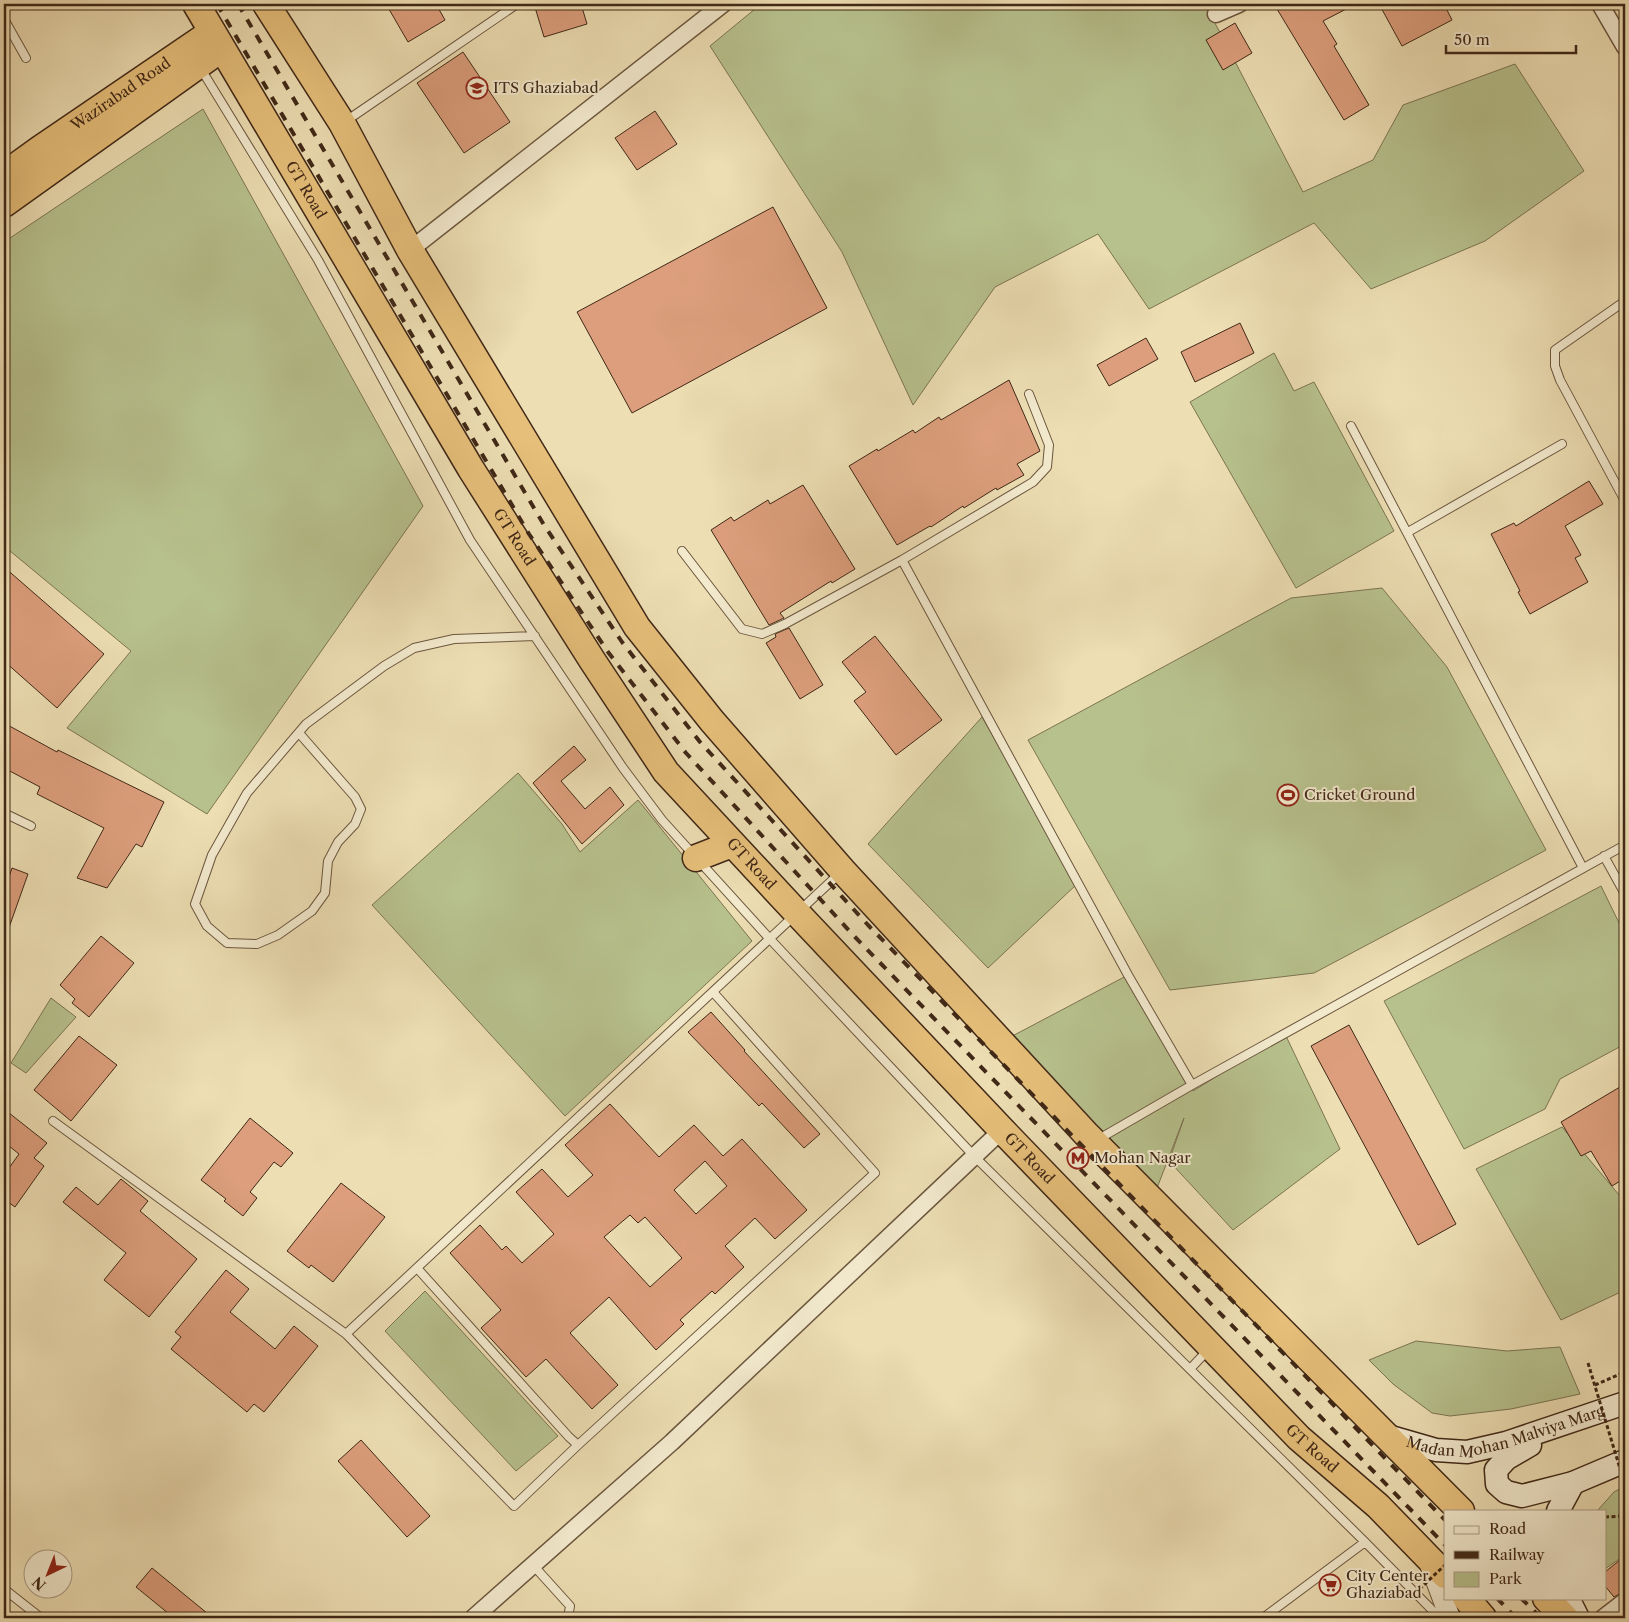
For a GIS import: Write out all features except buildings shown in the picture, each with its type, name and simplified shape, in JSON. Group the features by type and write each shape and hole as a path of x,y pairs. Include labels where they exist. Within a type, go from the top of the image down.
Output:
{"highway":[{"path":"196,4 216,40"},
{"path":"266,4 342,123 410,250 637,627 712,721 843,871 1094,1142 1459,1510"},
{"name":"Wazirabad Road","path":"4,204 216,40"},
{"name":"GT Road","path":"216,40 471,469 592,660 666,772 797,914 1002,1130 1299,1438 1436,1559 1444,1573"},
{"name":"Wazirabad Road","path":"4,175 40,149 194,56"},
{"path":"696,858 732,844"},
{"path":"1548,1600 1565,1618"}],"main road":[{"name":"Madan Mohan Malviya Marg","path":"1384,1435 1436,1450 1467,1452 1506,1443 1625,1403"},
{"path":"1577,1419 1506,1458 1496,1470 1497,1484 1506,1492 1522,1496 1573,1483 1625,1461"},
{"path":"1559,1510 1573,1483"},
{"path":"1569,1600 1578,1618"}],"street":[{"path":"410,250 723,4"},
{"path":"1216,14 1239,4"},
{"path":"1600,4 1625,47"},
{"path":"473,1618 672,1442 1002,1130"},
{"path":"1436,1559 1444,1593"},
{"path":"1446,1600 1450,1618"},
{"path":"1603,1618 1625,1601"}],"lane":[{"path":"342,123 517,4"},
{"path":"4,19 26,58"},
{"path":"194,56 318,260 470,540 629,775 662,820 974,1156 1440,1618"},
{"path":"1625,301 1555,350 1555,366 1560,380 1625,501"},
{"path":"682,551 742,629 762,634 785,624 902,560 1033,482 1047,467 1049,445 1029,394"},
{"path":"1350,426 1408,532 1583,868"},
{"path":"1408,532 1562,444"},
{"path":"902,560 1128,976 1192,1085"},
{"path":"299,733 355,797 361,810 355,824 338,842 328,861 325,893 312,911 278,934 257,944 227,943 207,926 196,904 212,855 247,792 306,724 384,666 414,648 454,639 535,636"},
{"path":"4,813 31,826"},
{"path":"1094,1142 1192,1085 1625,845"},
{"path":"1604,856 1625,894"},
{"path":"346,1334 843,871"},
{"path":"52,1121 346,1334 514,1506 875,1173 712,992"},
{"path":"417,1268 578,1445"},
{"path":"1190,1369 1211,1347"},
{"path":"1263,1618 1365,1542"},
{"path":"533,1565 570,1606 568,1618"},
{"path":"4,1589 41,1618"}],"path":[{"path":"1588,1363 1625,1485"},
{"path":"1595,1385 1625,1372"},
{"path":"1606,1517 1625,1516"},
{"path":"1410,1598 1436,1559"}],"green space":[{"path":"761,4 1205,4 1303,192 1373,160 1403,105 1515,64 1584,171 1485,241 1371,289 1314,223 1149,309 1098,234 995,287 913,405 842,252 710,46"},
{"path":"203,109 423,506 207,814 67,728 131,651 4,546 4,242"},
{"path":"1274,353 1294,391 1314,382 1394,531 1296,588 1190,402"},
{"name":"Cricket Ground","path":"1382,588 1447,667 1546,850 1314,973 1170,990 1028,740 1291,598"},
{"path":"982,717 1077,884 988,968 868,844"},
{"path":"518,773 562,824 580,852 638,800 752,941 565,1116 372,905"},
{"path":"1601,886 1625,935 1625,1044 1560,1079 1545,1109 1464,1149 1384,1001"},
{"path":"1128,975 1193,1091 1285,1034 1340,1149 1233,1230 1169,1161 1184,1118 1152,1201 1001,1042"},
{"path":"51,998 76,1017 26,1073 11,1063"},
{"path":"1562,1127 1625,1202 1625,1290 1561,1320 1476,1169"},
{"path":"425,1291 558,1436 516,1471 385,1331"},
{"path":"1416,1341 1507,1351 1560,1347 1580,1394 1511,1409 1450,1416 1432,1413 1393,1384 1369,1360"},
{"path":"1625,1486 1625,1555 1606,1568 1606,1510 1598,1510 1614,1492"}],"railway":[{"path":"217,4 529,534 608,652 686,753 855,937 1444,1544"},
{"path":"238,4 544,525 622,642 700,742 868,925 1444,1519"},
{"path":"1499,1600 1516,1618"},
{"path":"1523,1600 1541,1618"}],"place":[{"name":"ITS Ghaziabad","path":"477,88"},
{"name":"Cricket Ground","path":"1288,795"},
{"name":"Mohan Nagar","path":"1078,1158"},
{"name":"City Center Ghaziabad","path":"1330,1585"}]}
